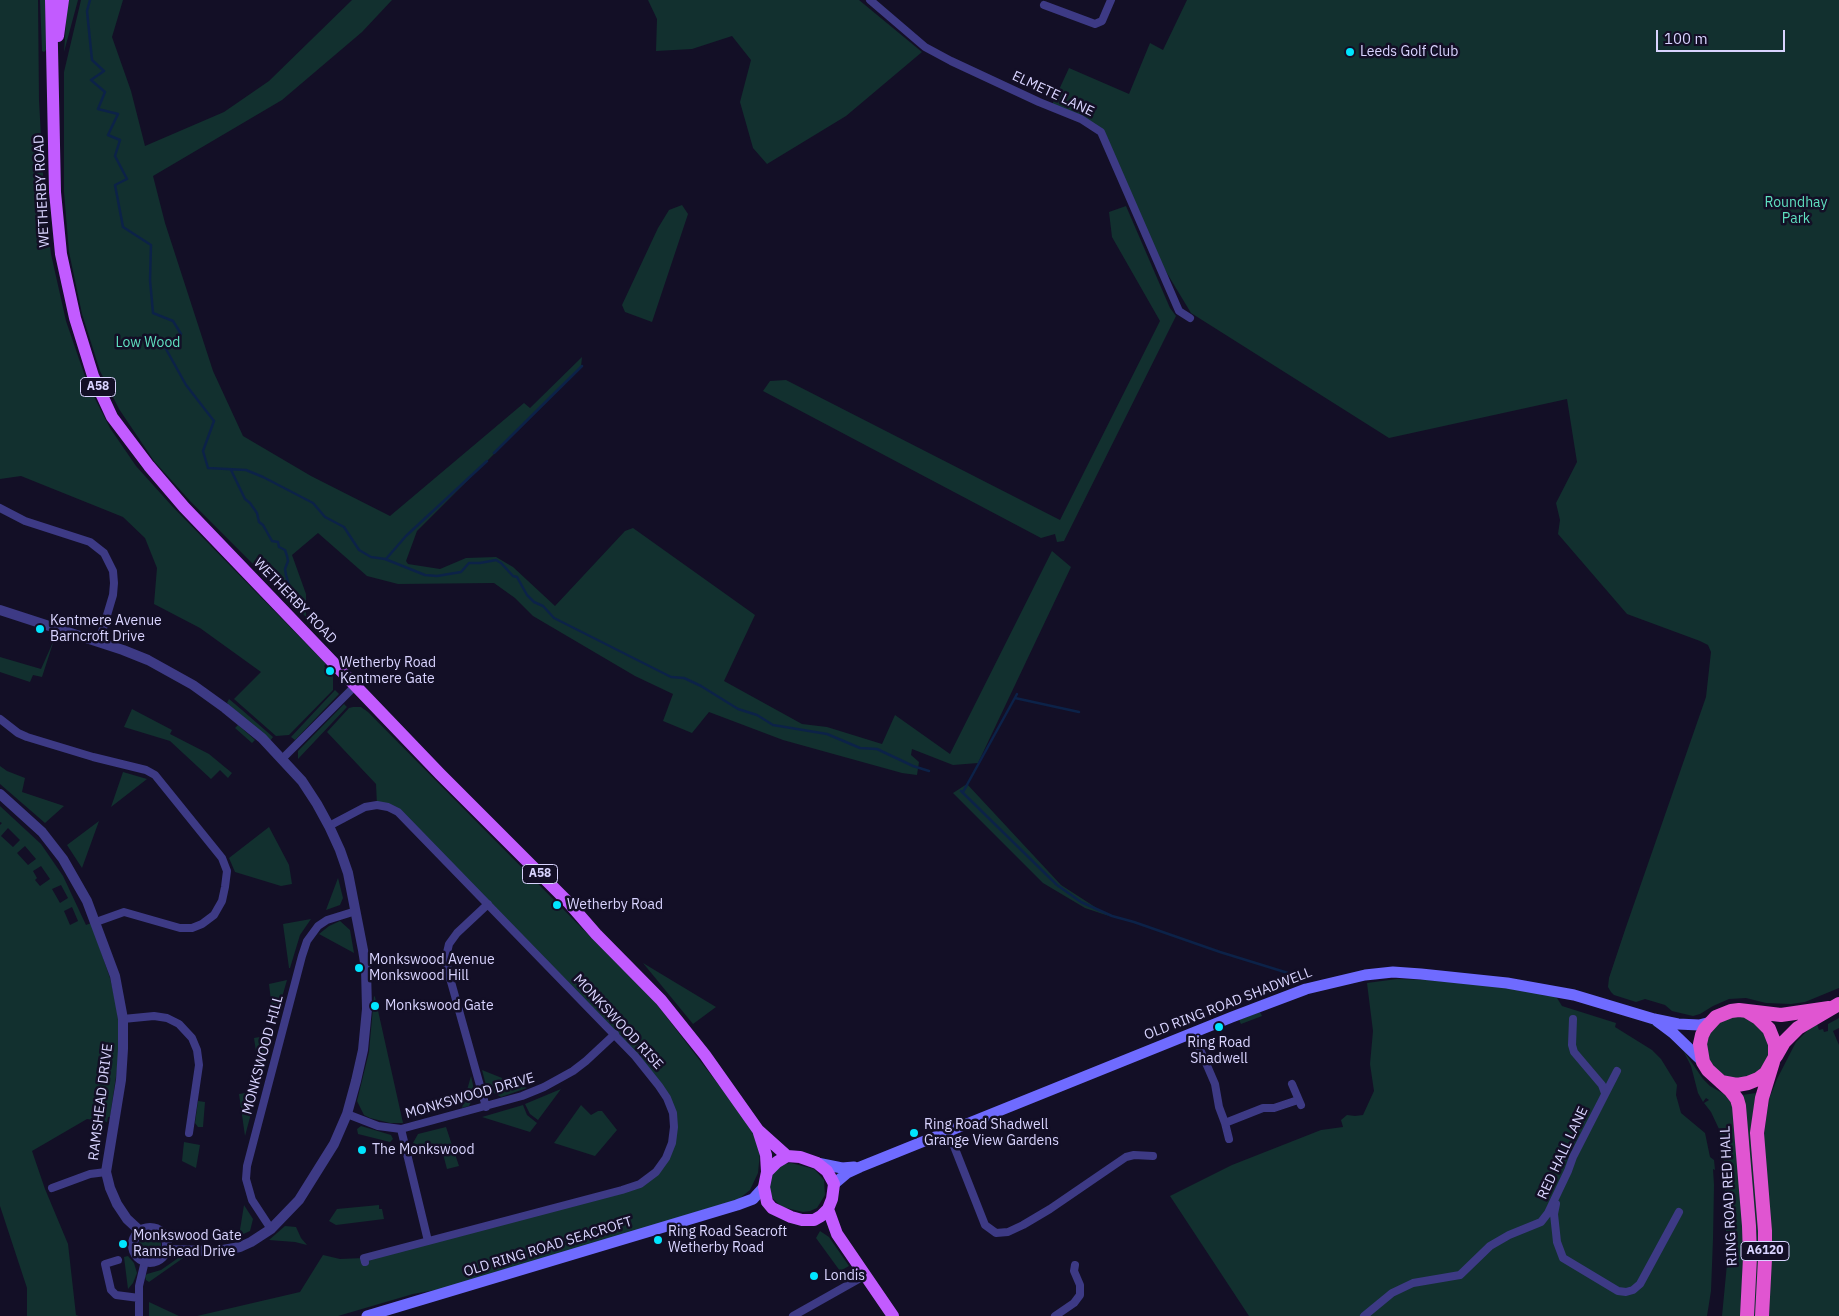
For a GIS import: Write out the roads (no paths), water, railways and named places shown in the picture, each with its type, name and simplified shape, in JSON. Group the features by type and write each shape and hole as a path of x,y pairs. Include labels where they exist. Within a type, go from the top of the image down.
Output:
{"highway":[{"name":"A6120","path":"1745,1011 1781,1015 1834,1006"},
{"name":"A6120","path":"1762,1316 1765,1240 1757,1122 1762,1098 1774,1060 1791,1033 1834,1006"},
{"path":"1731,1011 1745,1011 1758,1018 1769,1029 1775,1044 1774,1060 1766,1073 1748,1083 1737,1085 1720,1082 1703,1062 1700,1044 1705,1029 1711,1022 1716,1017 1731,1011"},
{"name":"RING ROAD RED HALL","path":"1720,1082 1730,1090 1740,1106 1749,1226 1750,1257 1747,1316"}],"main road":[{"name":"WETHERBY ROAD","path":"51,0 55,192 61,254 75,318 93,376 112,417 149,466 184,507 440,774 569,903 596,934 660,1000 705,1055 758,1130"},
{"name":"WETHERBY ROAD","path":"53,71 63,0"},
{"name":"OLD RING ROAD SHADWELL","path":"834,1184 847,1173 860,1167 1194,1033 1306,989 1365,975 1394,972 1425,974 1526,986 1582,997 1654,1018 1691,1025 1711,1022"},
{"name":"OLD RING ROAD SHADWELL","path":"1654,1018 1673,1033 1703,1062"},
{"name":"A58","path":"758,1130 787,1156"},
{"name":"A58","path":"758,1130 766,1155 767,1172 764,1187"},
{"path":"764,1187 767,1202 772,1208 791,1217 810,1220 821,1216 828,1209 834,1184 827,1170 817,1163 800,1157 787,1156 777,1162 767,1172"},
{"name":"OLD RING ROAD SHADWELL","path":"817,1163 842,1168 860,1167"},
{"name":"OLD RING ROAD SEACROFT","path":"367,1316 400,1312 737,1205 753,1199 764,1187"},
{"name":"OLD RING ROAD SEACROFT","path":"737,1205 772,1208"},
{"path":"828,1209 837,1234 893,1316"},
{"path":"810,1220 837,1234"}],"street":[{"name":"ELMETE LANE","path":"870,0 925,47 951,61 1082,119 1101,132 1179,310 1190,318"},
{"path":"1044,5 1095,24 1102,21 1111,0"},
{"path":"0,508 25,521 90,542 104,553 113,571 114,583 113,595 99,642"},
{"path":"0,610 148,660 193,686 225,708 262,738 302,781 329,826 346,868 366,969 367,1009 363,1050 347,1114 334,1144 299,1200 271,1229 251,1242 217,1251 166,1250"},
{"path":"282,759 355,686"},
{"path":"0,719 18,734 27,738 146,770 155,775 222,858 227,871 226,887 222,901 214,915 202,924 192,928 180,928 124,912 96,922"},
{"name":"RAMSHEAD DRIVE","path":"0,794 30,819 50,841 77,882 96,922 115,976 123,1019 124,1050 106,1172 116,1204 127,1219 140,1231"},
{"name":"MONKSWOOD RISE","path":"329,826 365,807 388,806 398,812 615,1034 655,1080 667,1098 673,1113 672,1144 666,1158 656,1172 640,1184 364,1258 365,1262"},
{"path":"486,1107 448,971 446,957 449,944 457,933 488,904"},
{"name":"MONKSWOOD HILL","path":"271,1229 252,1200 246,1179 247,1166 302,956 307,941 318,926 327,920 356,911"},
{"path":"123,1019 154,1016 167,1018 179,1024 192,1038 197,1050 199,1065 189,1133"},
{"path":"1573,1019 1572,1046 1574,1052 1602,1086 1605,1093"},
{"path":"1194,1033 1215,1084 1219,1107 1229,1139"},
{"name":"MONKSWOOD DRIVE","path":"347,1114 378,1126 401,1129 486,1107 528,1094 559,1079 586,1061 615,1034"},
{"name":"RED HALL LANE","path":"1364,1316 1392,1293 1413,1283 1460,1275 1490,1246 1509,1235 1541,1222 1548,1213 1573,1157 1617,1071"},
{"path":"1225,1123 1264,1108 1300,1103 1292,1084"},
{"path":"401,1129 428,1240"},
{"path":"948,1131 985,1226 996,1233 1008,1232 1023,1225 1050,1209 1126,1157 1134,1155 1152,1156"},
{"path":"52,1188 90,1174 106,1172"},
{"path":"1556,1197 1554,1214 1556,1233 1559,1250 1563,1258 1618,1290 1633,1290 1640,1284 1679,1212"},
{"path":"150,1228 159,1231 165,1239 166,1250 159,1259 151,1262 138,1257 133,1248 134,1239 140,1231 150,1228"},
{"path":"118,1260 105,1264 111,1290 116,1295 139,1298"},
{"path":"139,1316 141,1276 145,1261"},
{"path":"1055,1316 1074,1303 1080,1295 1080,1285 1074,1271 1075,1265"},
{"path":"794,1316 864,1276"}],"waterway":[{"path":"90,0 87,11 92,60 104,71 91,80 105,92 98,109 118,114 108,135 120,140 115,156 127,179 115,185 123,227 151,245 150,280 153,313 173,321 181,334 166,349 186,385 214,421 203,451 208,468 246,470 263,477 313,503 325,517 344,527 359,550 371,557 385,559 425,575 437,576 461,572 469,563 496,560 513,576 517,577 527,595 534,602 543,606 554,618 671,677 684,678 701,686 738,709 757,715 773,725 827,734 860,748 877,749 913,766 929,771"},
{"path":"494,453 582,366"},
{"path":"386,559 406,536 487,461"},
{"path":"231,470 245,499 257,513 259,522 263,525 272,541 278,542 279,547 285,550 288,561 285,569 291,591 287,600"},
{"path":"963,792 1017,694"},
{"path":"1015,698 1079,712"},
{"path":"961,791 1057,885 1081,902 1112,916 1288,973"}],"place":[{"name":"Leeds Golf Club","path":"1350,52"},
{"name":"Kentmere Avenue Barncroft Drive","path":"40,629"},
{"name":"Wetherby Road Kentmere Gate","path":"330,671"},
{"name":"Wetherby Road","path":"557,905"},
{"name":"Monkswood Avenue Monkswood Hill","path":"359,968"},
{"name":"Monkswood Gate","path":"375,1006"},
{"name":"Ring Road Shadwell","path":"1219,1027"},
{"name":"Ring Road Shadwell Grange View Gardens","path":"914,1133"},
{"name":"The Monkswood","path":"362,1150"},
{"name":"Ring Road Seacroft Wetherby Road","path":"658,1240"},
{"name":"Monkswood Gate Ramshead Drive","path":"123,1244"},
{"name":"Londis","path":"814,1276"}],"park label":[{"name":"Roundhay Park","path":"1796,212"},
{"name":"Low Wood","path":"148,343"}]}
